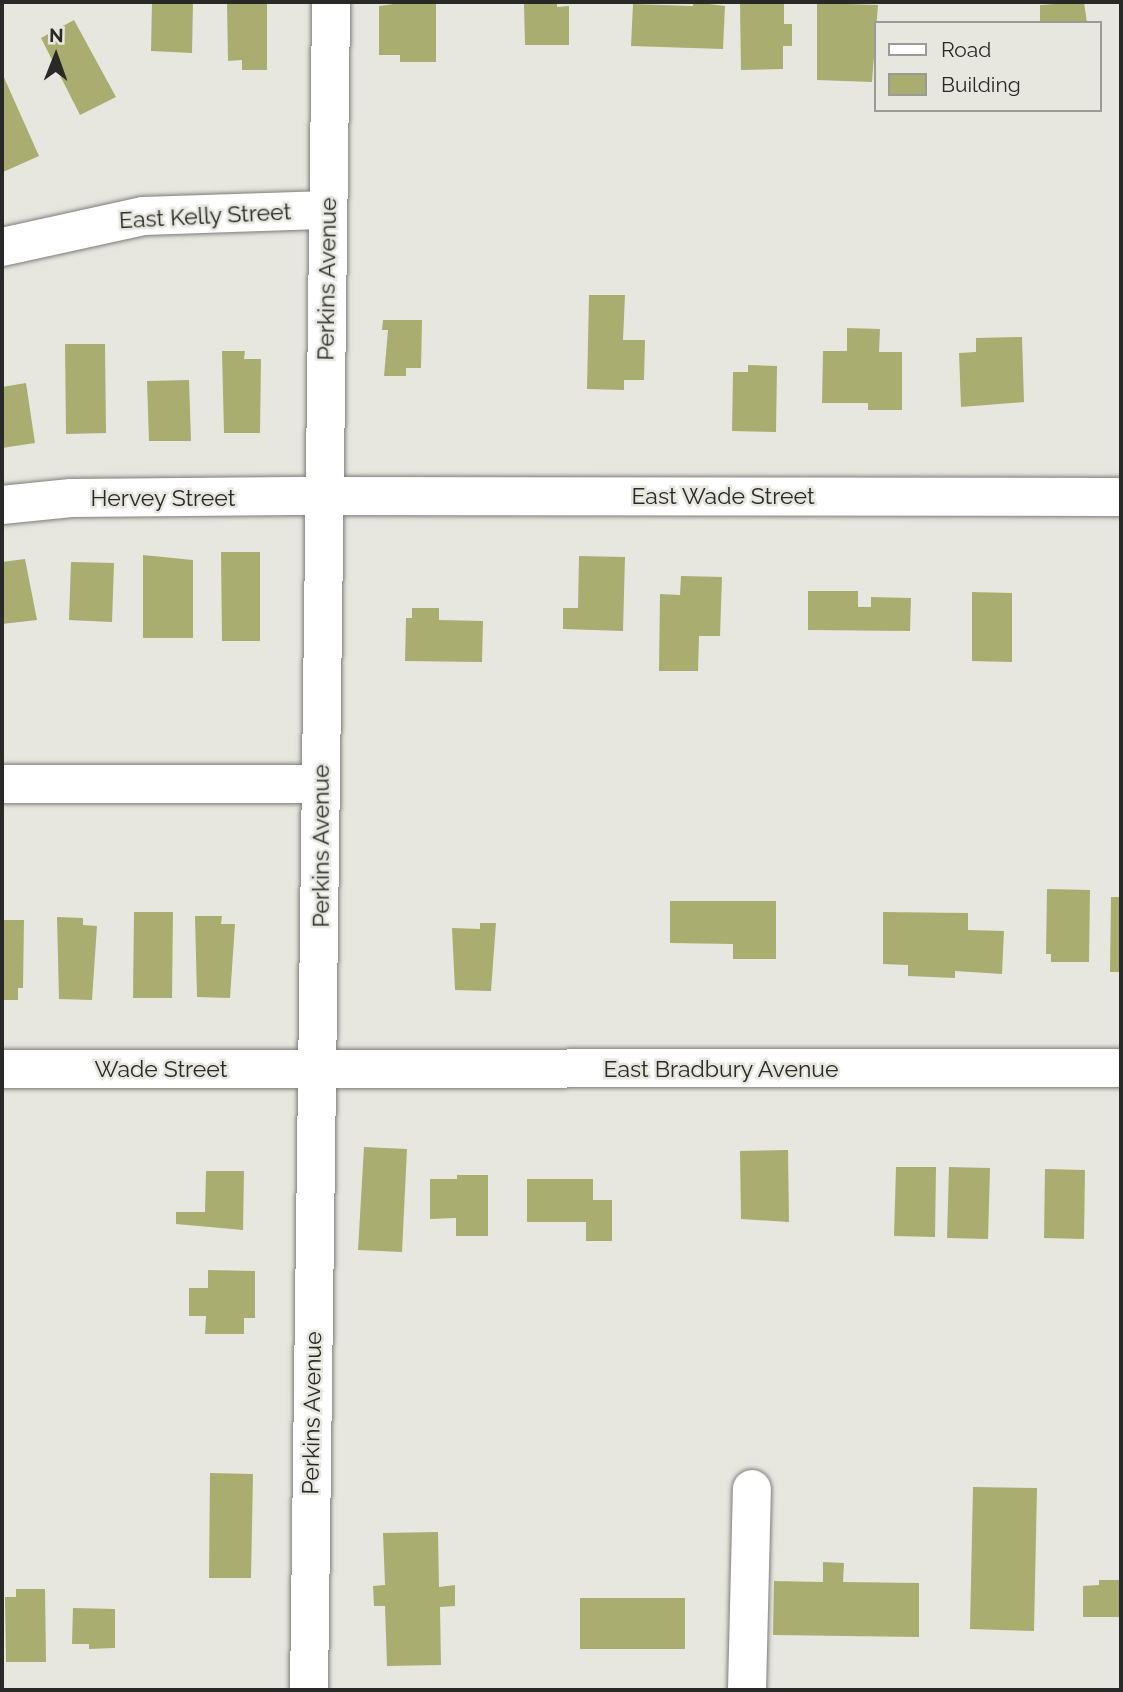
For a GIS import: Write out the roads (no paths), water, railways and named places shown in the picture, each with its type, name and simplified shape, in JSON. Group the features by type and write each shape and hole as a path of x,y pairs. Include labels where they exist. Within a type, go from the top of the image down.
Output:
{"street":[{"name":"Perkins Avenue","path":"309,1690 320,1069 331,2"},
{"name":"East Kelly Street","path":"2,247 143,216 328,210"},
{"name":"East Wade Street","path":"324,496 1121,497"},
{"name":"Hervey Street","path":"2,505 71,498 324,496"},
{"path":"2,784 321,784"},
{"name":"East Bradbury Avenue","path":"320,1069 1121,1068"},
{"name":"Wade Street","path":"2,1069 320,1069"},
{"path":"747,1690 752,1489"}]}
